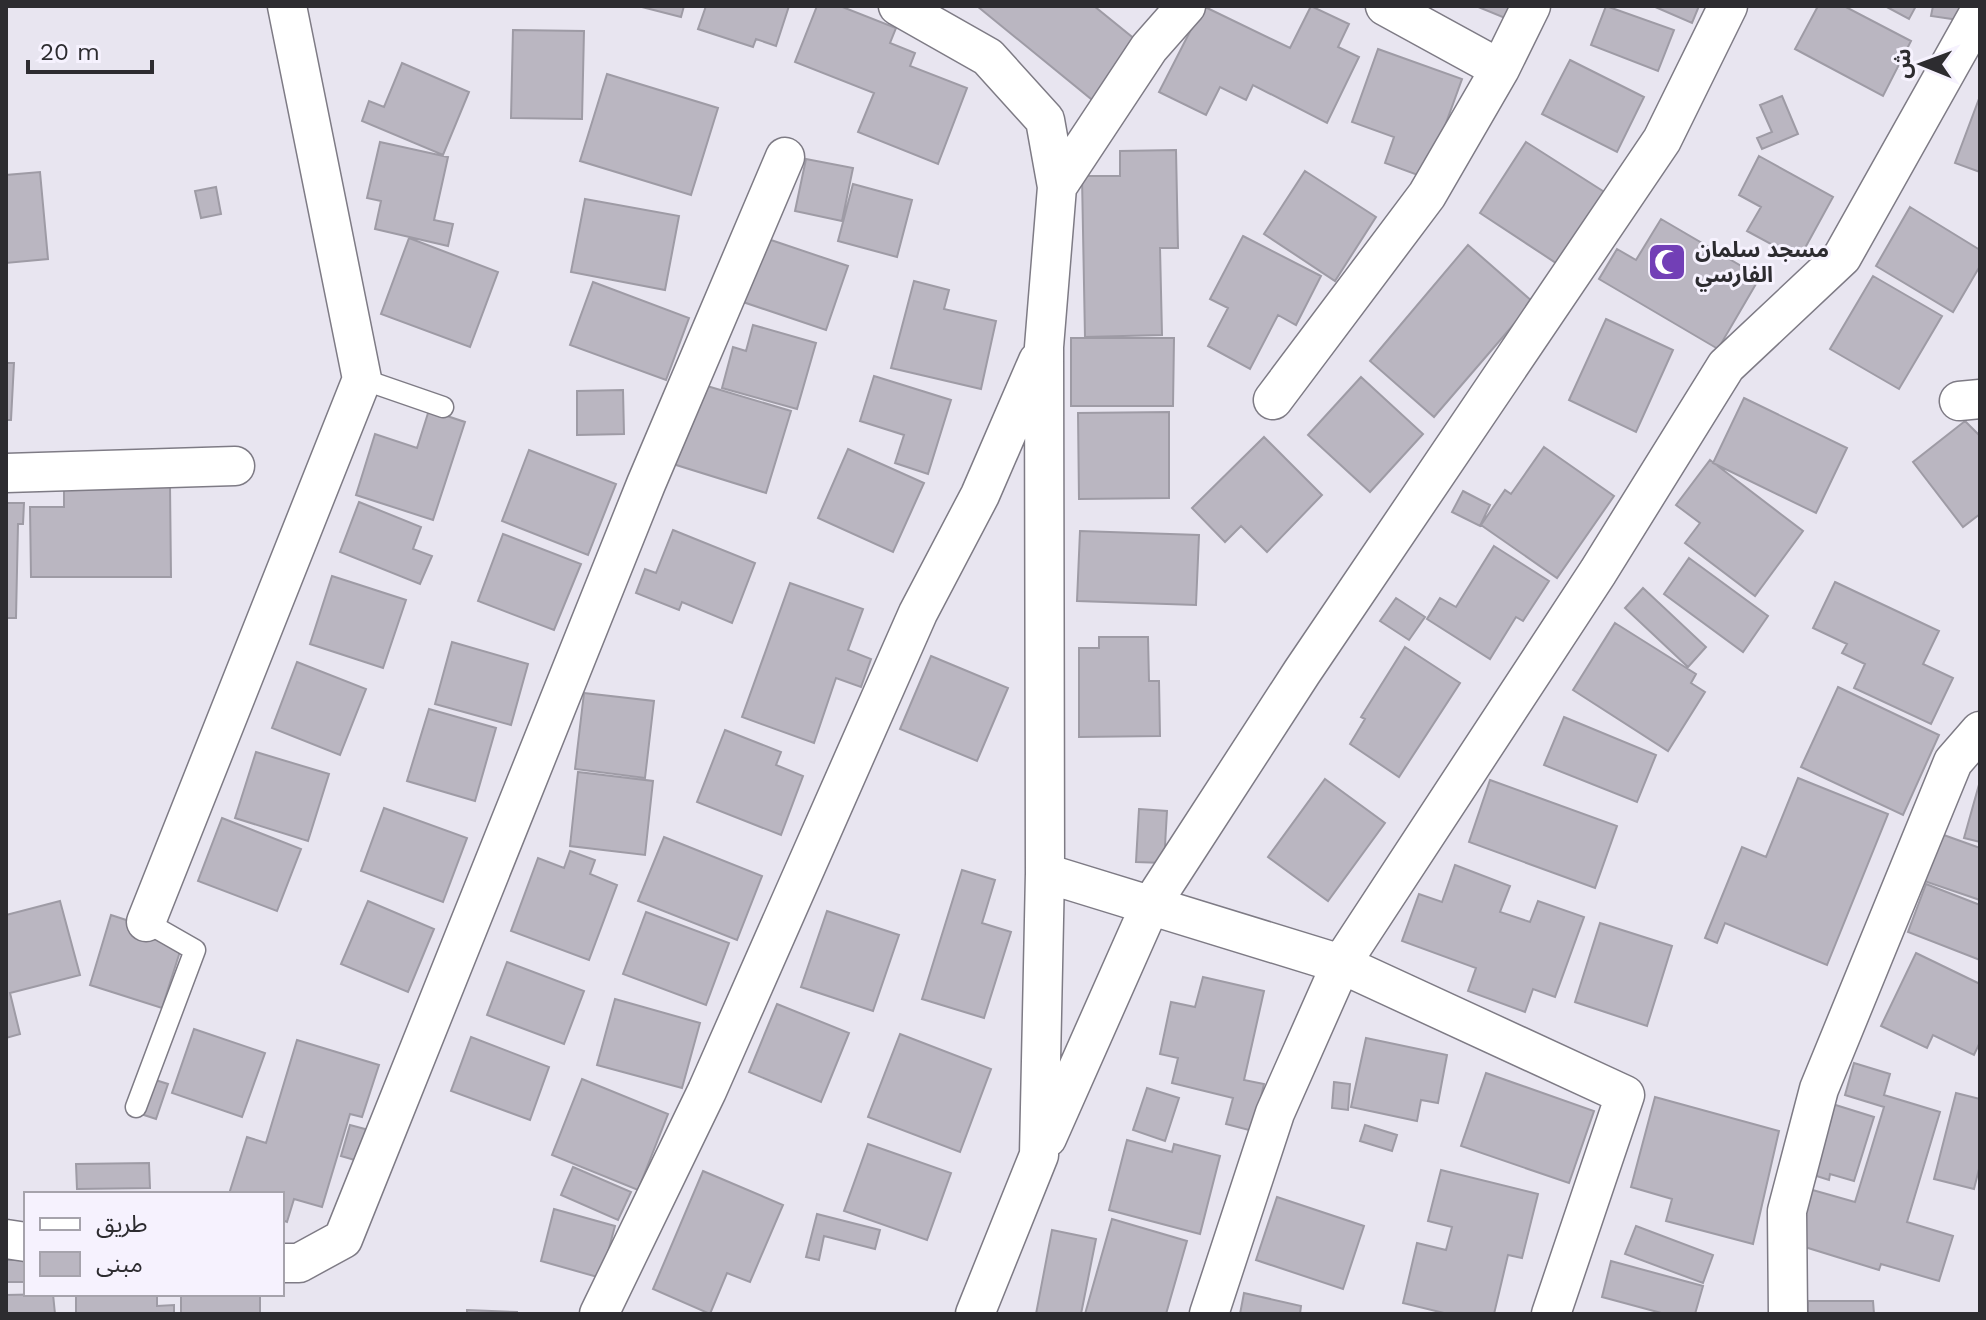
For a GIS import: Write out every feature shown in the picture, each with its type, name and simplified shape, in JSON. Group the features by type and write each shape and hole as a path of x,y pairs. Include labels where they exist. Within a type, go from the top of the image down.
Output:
{"street":[{"path":"146,922 362,379 287,6"},
{"path":"898,6 988,57 1045,120 1057,187 1044,347 1045,873 1039,1155"},
{"path":"1057,187 1149,48 1186,6"},
{"path":"1385,6 1500,69"},
{"path":"1273,400 1427,195 1500,69 1531,6"},
{"path":"975,1314 1039,1155 1149,908 1302,672 1662,140 1728,6"},
{"path":"1209,1314 1275,1113 1341,964 1598,572 1726,366 1842,257 1980,11"},
{"path":"284,1263 299,1263 343,1239 640,498 785,157"},
{"path":"599,1314 707,1091 918,613 980,495 1044,347"},
{"path":"6,473 235,466"},
{"path":"1788,1314 1787,1211 1819,1089 1953,762 1980,731"},
{"path":"1045,873 1149,908 1341,964 1625,1095 1551,1314"}],"lane":[{"path":"362,379 443,407"},
{"path":"136,1107 195,950 146,922"}],"building":[{"path":"638,6 684,6 681,17"},
{"path":"706,6 789,6 776,46 756,39 753,47 698,29"},
{"path":"817,6 840,6 896,28 890,43 915,53 910,66 967,88 938,164 858,132 874,93 795,62"},
{"path":"977,6 1094,6 1142,45 1096,103"},
{"path":"1203,6 1290,48 1311,6 1349,24 1338,47 1359,57 1327,123 1253,85 1246,100 1220,87 1206,115 1159,92"},
{"path":"1476,6 1510,6 1505,18"},
{"path":"1606,6 1674,30 1658,71 1591,45"},
{"path":"1653,6 1699,6 1692,23"},
{"path":"1818,6 1844,6 1911,41 1883,96 1795,49"},
{"path":"1885,6 1916,6 1909,19"},
{"path":"1933,6 1960,6 1959,20 1931,16"},
{"path":"513,30 584,31 582,119 511,118"},
{"path":"1378,49 1462,79 1426,178 1385,163 1394,137 1352,122"},
{"path":"1570,60 1644,97 1617,152 1542,114"},
{"path":"402,63 469,92 443,155 362,121 369,101 384,107"},
{"path":"607,74 718,108 691,195 580,161"},
{"path":"1782,96 1798,134 1762,149 1757,138 1772,132 1760,105"},
{"path":"1980,96 1980,172 1955,163"},
{"path":"380,142 448,157 434,220 453,224 448,246 375,229 381,201 367,198"},
{"path":"1526,142 1606,193 1559,265 1480,213"},
{"path":"1176,150 1178,248 1160,248 1162,335 1085,337 1082,177 1078,176 1120,176 1120,151"},
{"path":"1759,156 1833,197 1799,259 1747,231 1761,207 1739,195"},
{"path":"806,159 853,168 842,221 795,211"},
{"path":"1305,171 1376,217 1335,281 1264,234"},
{"path":"40,172 48,259 6,263 6,175"},
{"path":"853,184 912,200 897,257 838,241"},
{"path":"216,187 221,214 201,218 195,191"},
{"path":"585,199 679,216 665,290 571,272"},
{"path":"1910,207 1980,250 1980,266 1953,312 1876,266"},
{"name":"مسجد سلمان الفارسي","path":"1661,219 1760,277 1718,349 1599,279 1617,249 1636,260"},
{"path":"1243,236 1321,276 1296,325 1278,315 1250,369 1208,346 1228,308 1210,299"},
{"path":"409,238 498,272 470,347 381,314"},
{"path":"765,238 848,266 826,330 743,302"},
{"path":"1468,245 1533,302 1434,417 1370,361"},
{"path":"1873,276 1942,316 1899,389 1830,349"},
{"path":"914,281 949,290 944,309 996,321 981,389 891,368"},
{"path":"593,282 689,318 666,380 570,345"},
{"path":"1606,319 1673,350 1636,432 1569,400"},
{"path":"753,325 816,343 797,409 722,388 733,347 746,351"},
{"path":"1071,338 1174,338 1173,406 1071,406"},
{"path":"6,363 14,363 11,420 6,420"},
{"path":"874,376 951,400 928,474 895,463 904,435 860,421"},
{"path":"1361,377 1423,434 1370,492 1308,435"},
{"path":"697,383 791,411 766,493 673,464"},
{"path":"623,390 624,434 577,435 577,391"},
{"path":"1744,398 1847,448 1816,513 1713,463"},
{"path":"429,410 465,422 433,520 356,495 375,434 417,448"},
{"path":"1169,412 1169,498 1079,499 1078,413"},
{"path":"1965,421 1980,436 1980,514 1963,527 1913,462"},
{"path":"1264,437 1322,495 1267,552 1241,526 1225,542 1192,508"},
{"path":"1544,447 1614,496 1557,578 1481,525 1505,490 1511,494"},
{"path":"848,449 924,483 893,552 818,518"},
{"path":"529,450 616,484 588,555 502,521"},
{"path":"1710,460 1803,531 1755,596 1685,543 1700,523 1676,505"},
{"path":"170,486 171,577 31,577 30,507 64,507 64,487"},
{"path":"1463,491 1490,505 1480,526 1452,512"},
{"path":"359,502 421,527 413,549 432,556 420,584 340,552"},
{"path":"6,503 24,503 23,524 18,524 16,618 6,618"},
{"path":"673,530 755,563 732,623 682,602 679,610 636,593 645,569 656,573"},
{"path":"1080,531 1199,535 1196,605 1077,601"},
{"path":"503,534 581,564 554,630 478,601"},
{"path":"1494,546 1549,581 1523,621 1516,617 1490,659 1427,619 1440,598 1456,607"},
{"path":"1689,558 1768,616 1743,652 1664,594"},
{"path":"332,576 406,600 383,668 310,644"},
{"path":"1835,582 1939,631 1923,664 1953,678 1931,724 1854,688 1865,664 1842,653 1847,644 1813,628"},
{"path":"790,583 863,609 848,650 871,659 861,687 836,678 814,743 742,717"},
{"path":"1643,588 1706,647 1688,667 1625,608"},
{"path":"1396,598 1425,617 1409,640 1380,621"},
{"path":"1615,623 1696,674 1691,683 1705,692 1668,751 1573,690"},
{"path":"1099,637 1148,637 1149,681 1159,681 1160,736 1079,737 1079,648 1099,648"},
{"path":"452,642 528,664 511,725 435,704"},
{"path":"1405,647 1460,683 1399,777 1350,744 1365,719 1361,717"},
{"path":"931,656 1008,688 977,761 900,729"},
{"path":"297,662 366,689 340,755 272,728"},
{"path":"1838,687 1939,735 1903,815 1801,767"},
{"path":"584,693 654,701 645,778 575,769"},
{"path":"429,709 496,728 475,801 407,781"},
{"path":"1564,717 1656,755 1637,802 1544,765"},
{"path":"725,730 781,752 776,765 803,776 781,835 697,802"},
{"path":"256,752 329,774 308,841 235,818"},
{"path":"578,772 653,781 645,855 570,846"},
{"path":"1798,778 1888,814 1827,965 1725,923 1717,943 1705,938 1742,847 1766,857"},
{"path":"1325,779 1385,823 1328,901 1268,857"},
{"path":"1490,780 1617,826 1595,888 1469,842"},
{"path":"1980,781 1980,842 1964,838"},
{"path":"384,808 467,838 443,902 361,871"},
{"path":"1139,809 1167,811 1164,863 1136,862"},
{"path":"222,818 301,849 277,911 198,881"},
{"path":"1941,834 1980,848 1980,900 1924,881"},
{"path":"664,837 762,876 737,940 638,901"},
{"path":"570,851 595,860 590,874 617,885 589,960 511,931 538,858 564,868"},
{"path":"1455,865 1510,886 1500,912 1530,922 1538,901 1584,917 1555,997 1533,989 1525,1012 1468,991 1476,968 1402,941 1419,894 1442,902"},
{"path":"962,870 995,880 982,923 1011,932 984,1018 922,999"},
{"path":"1926,884 1980,905 1980,960 1908,932"},
{"path":"60,901 80,975 10,993 20,1034 6,1038 6,915"},
{"path":"368,901 434,929 408,992 341,964"},
{"path":"827,911 899,935 873,1011 801,987"},
{"path":"646,912 729,943 706,1005 623,974"},
{"path":"111,915 184,939 162,1008 90,985"},
{"path":"1600,923 1672,946 1647,1026 1575,1002"},
{"path":"1916,953 1980,984 1980,1042 1974,1055 1933,1035 1927,1048 1881,1026"},
{"path":"507,962 584,991 564,1044 487,1015"},
{"path":"1203,977 1264,991 1244,1080 1264,1084 1253,1131 1226,1124 1233,1098 1172,1083 1178,1058 1160,1054 1171,1002 1195,1007"},
{"path":"615,999 700,1023 682,1088 597,1065"},
{"path":"777,1004 849,1033 821,1102 749,1072"},
{"path":"194,1029 265,1053 242,1117 172,1093"},
{"path":"900,1034 991,1069 960,1152 868,1117"},
{"path":"471,1037 549,1067 530,1120 451,1091"},
{"path":"1366,1038 1447,1055 1438,1103 1421,1100 1417,1121 1351,1107"},
{"path":"297,1040 379,1065 362,1117 350,1114 322,1207 294,1199 287,1222 284,1221 284,1192 230,1192 247,1137 266,1143"},
{"path":"1854,1063 1890,1074 1884,1095 1940,1112 1907,1222 1953,1236 1939,1281 1881,1264 1879,1270 1792,1243 1809,1189 1855,1202 1884,1107 1845,1095"},
{"path":"1486,1073 1594,1111 1569,1183 1461,1146"},
{"path":"146,1077 168,1084 156,1119 135,1112"},
{"path":"582,1079 668,1114 638,1190 552,1155"},
{"path":"1334,1082 1350,1084 1348,1110 1332,1108"},
{"path":"1147,1088 1179,1098 1165,1141 1133,1130"},
{"path":"1956,1093 1980,1099 1980,1165 1974,1189 1934,1179"},
{"path":"1655,1097 1779,1131 1753,1244 1666,1221 1672,1199 1631,1187"},
{"path":"1826,1102 1874,1117 1854,1181 1830,1174 1829,1180 1804,1172"},
{"path":"350,1125 380,1133 372,1165 341,1156"},
{"path":"1365,1125 1397,1135 1392,1151 1360,1141"},
{"path":"1127,1140 1172,1152 1174,1144 1220,1156 1200,1234 1109,1210"},
{"path":"868,1144 951,1173 927,1240 844,1211"},
{"path":"149,1163 150,1188 77,1189 76,1164"},
{"path":"573,1167 631,1192 618,1220 561,1195"},
{"path":"1441,1170 1538,1194 1522,1258 1508,1255 1494,1314 1448,1314 1403,1303 1417,1243 1446,1250 1452,1227 1428,1221"},
{"path":"703,1171 783,1205 750,1282 727,1273 710,1314 653,1289"},
{"path":"1277,1197 1364,1226 1343,1289 1256,1260"},
{"path":"554,1209 615,1226 601,1278 541,1261"},
{"path":"817,1214 880,1230 875,1249 824,1236 819,1260 806,1257"},
{"path":"1112,1219 1187,1241 1166,1314 1085,1314"},
{"path":"1636,1226 1713,1255 1703,1283 1625,1254"},
{"path":"1052,1230 1096,1239 1081,1314 1036,1314"},
{"path":"6,1260 24,1260 24,1282 6,1282"},
{"path":"1611,1261 1703,1286 1695,1314 1665,1314 1602,1297"},
{"path":"1244,1293 1301,1306 1300,1314 1240,1314"},
{"path":"6,1295 53,1296 55,1314 6,1314"},
{"path":"76,1296 157,1296 157,1306 174,1305 174,1314 76,1314"},
{"path":"181,1296 260,1296 260,1314 181,1314"},
{"path":"1808,1301 1873,1301 1874,1314 1808,1314"},
{"path":"467,1310 517,1312 517,1314 467,1314"}],"place":[{"name":"مسجد سلمان الفارسي","path":"1667,262"}]}
